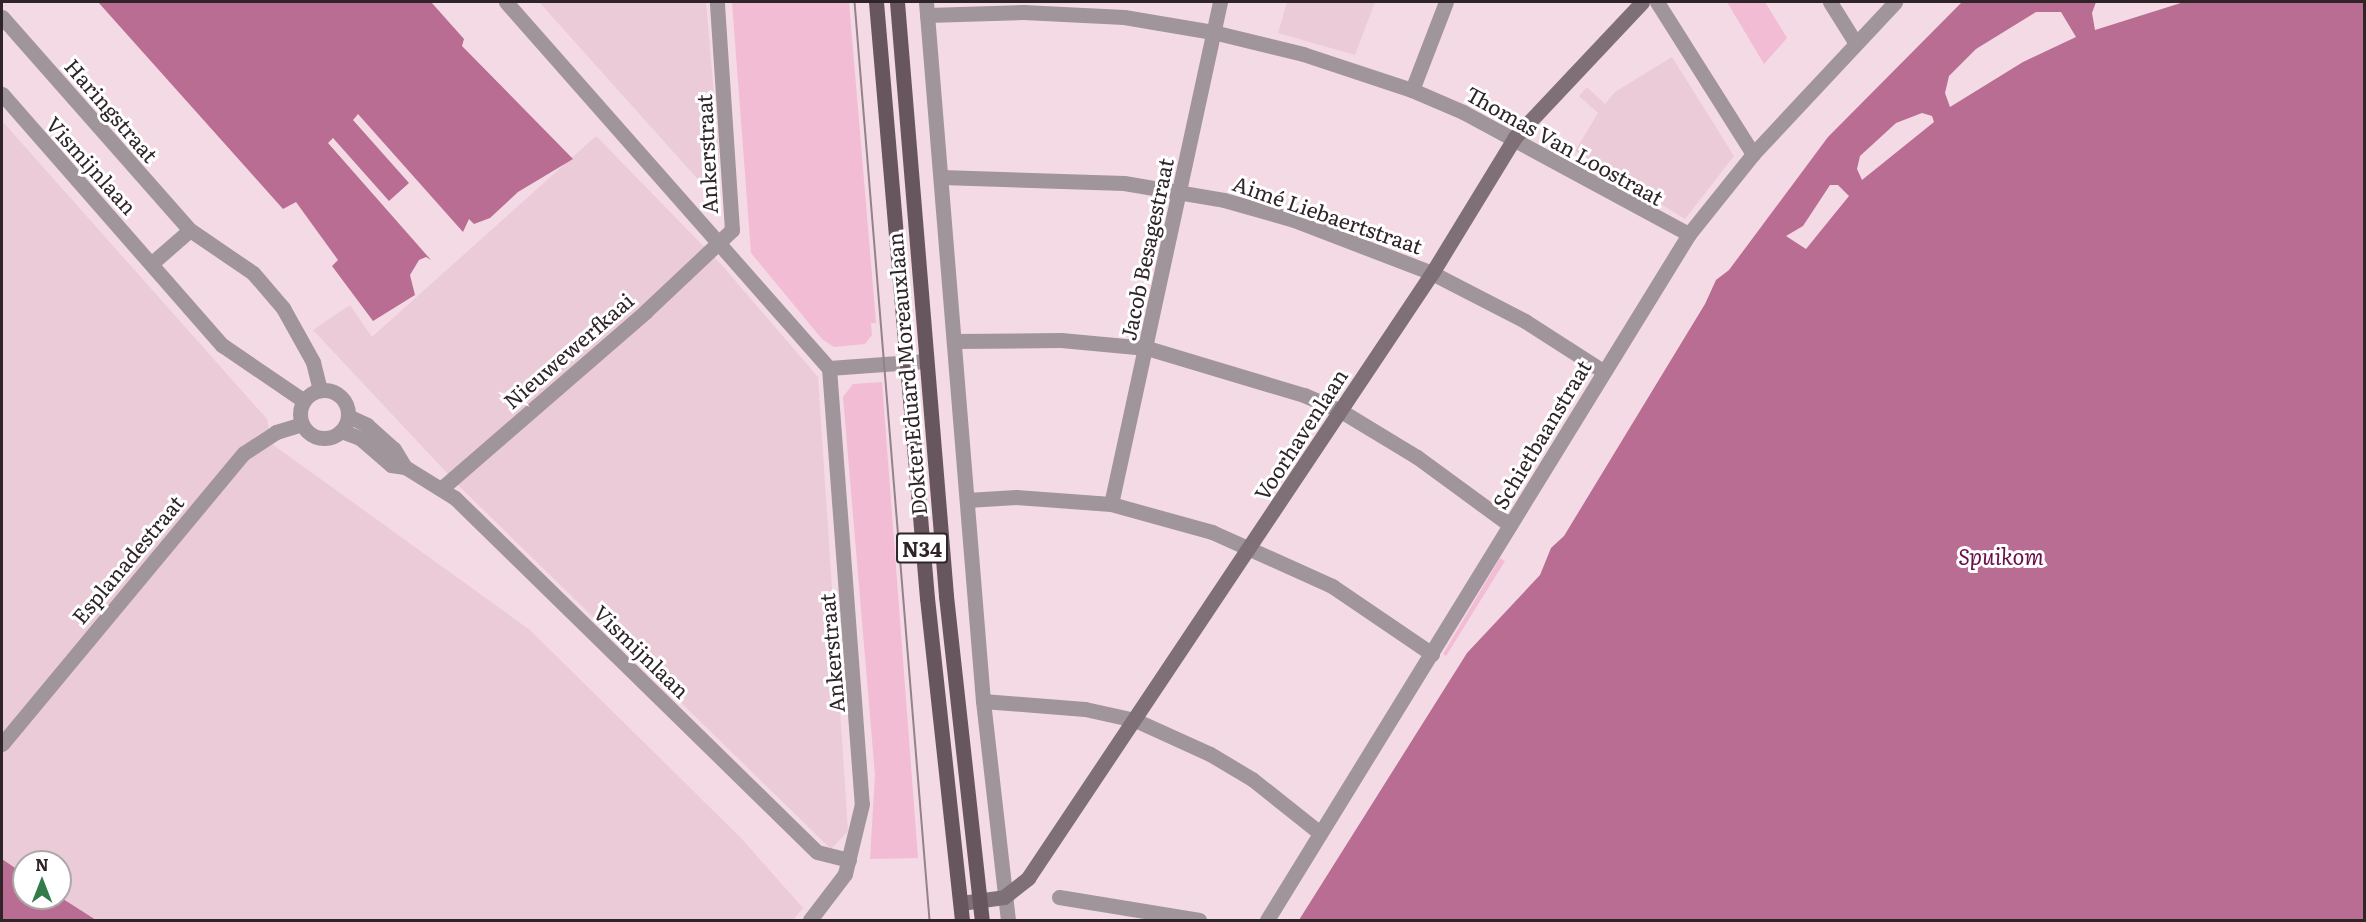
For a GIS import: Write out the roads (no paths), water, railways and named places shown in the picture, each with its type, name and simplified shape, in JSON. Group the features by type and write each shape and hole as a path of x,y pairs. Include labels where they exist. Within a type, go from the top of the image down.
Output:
{"main road":[{"name":"Dokter Eduard Moreauxlaan","path":"876,2 927,598 962,921"},
{"name":"Dokter Eduard Moreauxlaan","path":"897,2 946,596 982,921"}],"street":[{"path":"506,2 720,242"},
{"name":"Ankerstraat","path":"717,2 732,192 732,230 720,242 829,368 862,780 860,822 849,860 839,886 810,921"},
{"name":"Jacob Besagestraat","path":"1111,504 1147,348 1220,2"},
{"path":"1412,90 1446,2"},
{"name":"Voorhavenlaan","path":"1004,897 1028,878 1252,546 1432,273 1515,137 1642,2"},
{"path":"1657,2 1753,154"},
{"path":"1830,2 1855,42"},
{"name":"Schietbaanstraat","path":"1267,921 1689,234 1753,154 1855,42 1895,2"},
{"path":"926,8 983,701 1008,921"},
{"name":"Thomas Van Loostraat","path":"926,8 1090,8 1213,32 1312,56 1412,90 1515,137 1666,225 1689,234"},
{"name":"Haringstraat","path":"2,17 190,230"},
{"name":"Vismijnlaan","path":"2,94 222,345 303,401"},
{"name":"Aimé Liebaertstraat","path":"941,177 1047,178 1179,190 1294,220 1432,273 1525,321 1603,371"},
{"path":"152,263 190,230 253,273 270,290 313,362 320,390"},
{"name":"Nieuwewerfkaai","path":"442,488 720,242"},
{"path":"954,341 1061,340 1147,348 1304,395 1341,411 1417,457 1510,525"},
{"path":"829,368 926,361"},
{"path":"320,390 328,390 343,399 348,416 341,431 320,438 302,424 300,412 303,401 320,390"},
{"name":"Vismijnlaan","path":"348,416 355,417 394,449 405,467"},
{"name":"Esplanadestraat","path":"2,744 244,453 276,432 302,424"},
{"name":"Vismijnlaan","path":"341,431 360,438 391,465 405,467 442,488 817,852 849,860"},
{"path":"966,500 1016,497 1111,504 1156,514 1252,546 1332,586 1432,654"},
{"path":"983,701 1074,708 1135,720 1210,754 1252,779 1320,833"},
{"path":"961,903 1004,897"},
{"path":"1059,897 1199,921"}],"water":[{"path":"98,2 431,2 464,39 462,46 573,159 518,192 490,218 474,224 469,219 463,232 358,114 353,120 409,183 389,201 333,138 328,143 431,260 426,257 419,260 410,275 415,295 373,321 332,266 338,260 296,202 283,209"},
{"name":"Spuikom","path":"1962,2 2096,2 2092,13 2095,30 2184,2 2364,2 2364,920 1299,920 1467,653 1540,575 1551,548 1564,536 1705,304 1716,280 1729,270 1828,137","holes":["2036,12 2061,12 2076,37 2023,62 1950,107 1945,93 1949,76 1976,49","1922,113 1932,116 1934,122 1862,180 1857,169 1860,156 1896,123","1830,185 1838,185 1849,196 1806,249 1786,236 1803,226"]},
{"path":"2,859 12,866 12,910 72,910 72,905 96,920 2,920"}],"tram line":[{"path":"855,2 930,920"}]}
